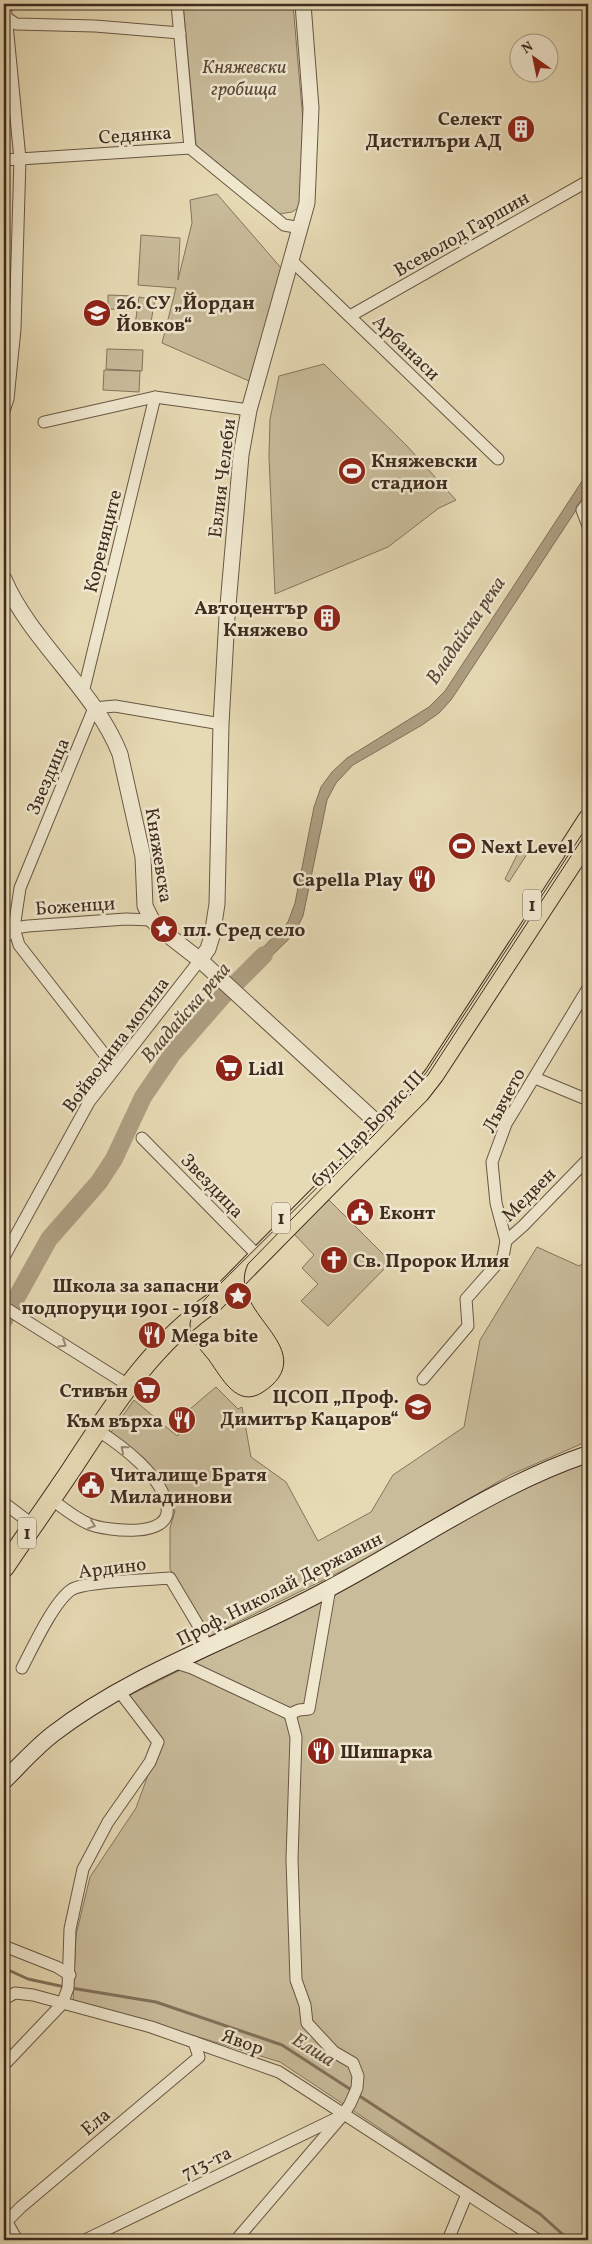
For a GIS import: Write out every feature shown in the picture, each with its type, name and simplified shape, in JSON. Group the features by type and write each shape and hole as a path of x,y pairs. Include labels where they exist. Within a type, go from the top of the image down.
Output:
{"main road":[{"name":"бул. Цар Борис III","path":"381,1126 423,1072 588,819"},
{"name":"бул. Цар Борис III","path":"4,1568 128,1385 190,1318 214,1302 255,1253 434,1075 586,850"},
{"name":"Проф. Николай Державин","path":"4,1781 55,1732 119,1691 262,1623 330,1588 516,1484 588,1454"}],"street":[{"path":"4,411 8,399 15,329 20,159 5,4"},
{"path":"177,4 190,148"},
{"name":"Евлия Челеби","path":"200,960 208,949 212,936 217,904 221,724 227,617 241,455 249,410 307,203 311,108 303,4"},
{"path":"5,17 16,24 95,26 180,32"},
{"name":"Седянка","path":"4,160 190,148 284,224 301,228"},
{"name":"Всеволод Гаршин","path":"350,316 588,181"},
{"name":"Арбанаси","path":"292,261 498,459"},
{"path":"44,422 155,397 249,410"},
{"name":"Кореняците","path":"83,693 155,397"},
{"path":"585,506 588,526"},
{"name":"Княжевска","path":"4,579 8,589 29,620 107,726 120,754 143,857 145,906 152,920 164,932 200,960 381,1126"},
{"path":"94,708 115,706 221,724"},
{"name":"Звездица","path":"14,928 20,888 94,708"},
{"name":"Боженци","path":"4,938 14,928 126,919 152,920"},
{"path":"14,928 19,945 115,1068"},
{"name":"Войводина могила","path":"5,1253 89,1102 200,960"},
{"name":"Лъвчето","path":"506,1241 496,1203 492,1162 506,1124 588,988"},
{"path":"534,1078 588,1100"},
{"name":"Звездица","path":"142,1138 255,1253"},
{"name":"Медвен","path":"424,1379 468,1326 466,1299 503,1257 506,1241 588,1159"},
{"path":"4,1307 128,1385"},
{"path":"51,1499 81,1520 108,1530 138,1531 155,1527 166,1517 168,1508 160,1490 145,1468 125,1450 97,1430"},
{"path":"4,1502 33,1525"},
{"name":"Ардино","path":"22,1668 59,1601 72,1589 87,1584 170,1578 189,1608 207,1648"},
{"path":"176,1663 192,1668 290,1714 299,1710 309,1709 330,1588"},
{"path":"4,2065 62,2004 68,1988 70,1975 70,1929 83,1869 108,1822 150,1762 158,1742 119,1691"},
{"path":"239,2239 342,2115 350,2104 357,2088 358,2076 353,2063 334,2052 307,2023 305,2005 296,1980 292,1859 296,1737 290,1714"},
{"path":"4,1946 57,1967 70,1975"},
{"name":"Явор","path":"4,1999 15,1993 33,1995 151,2027 279,2072 342,2115 538,2240"},
{"name":"Ела","path":"5,2221 199,2057 194,2042"},
{"name":"713-та","path":"84,2240 342,2115"},
{"path":"439,2240 450,2236 467,2194"},
{"path":"5,2221 17,2240"}],"green space":[{"name":"Княжевски гробища","path":"183,4 293,4 304,133 301,206 292,212 279,214 196,145"},
{"path":"217,194 282,269 249,381 162,343 176,288 138,285 141,235 180,238 178,280 192,223 190,200"},
{"path":"108,295 134,296 134,310 108,309"},
{"path":"139,297 155,300 150,327 135,325"},
{"path":"107,349 143,350 142,371 106,369"},
{"path":"324,364 407,446 456,500 439,508 388,547 275,594 269,457 270,419 279,376"},
{"path":"104,370 140,371 139,392 103,390"},
{"path":"520,849 527,854 509,882 505,879"},
{"path":"329,1200 391,1262 328,1326 301,1301 318,1284 302,1268 314,1255 294,1234"},
{"path":"537,1247 579,1266 588,1260 588,1441 510,1475 354,1565 208,1637 170,1569 170,1528 175,1511 159,1478 144,1458 109,1435 134,1400 177,1436 196,1417 190,1409 216,1387 238,1409 242,1407 251,1457 286,1482 318,1541 371,1512 393,1475 464,1427 480,1340"},
{"path":"588,1458 588,2240 548,2240 280,2062 153,2023 73,2003 76,1935 90,1877 136,1808 160,1742 126,1697 297,1612 528,1484"}],"shaded area":[{"path":"588,472 588,492 451,700 439,713 422,725 353,765 336,783 327,800 303,916 294,934 251,976 243,968 288,922 295,903 314,807 321,787 332,772 347,758 429,707 445,691"}],"waterway":[{"name":"Владайска река","path":"4,1320 49,1239 99,1182 114,1159 143,1097 173,1053 221,998 264,955"},
{"name":"Елша","path":"4,1968 28,1979 65,1987"},
{"name":"Елша","path":"71,1988 156,2002 282,2045 353,2091"},
{"name":"Елша","path":"358,2095 540,2214 569,2240"}],"tram line":[{"path":"588,825 426,1073 380,1125 206,1298 194,1313 190,1324 193,1339 225,1383 238,1394 245,1397 263,1392 279,1377 284,1363 281,1350 274,1336 247,1295 244,1280 248,1264 376,1133 428,1075 588,830"}],"place":[{"name":"Селект Дистилъри АД","path":"521,129"},
{"name":"26. СУ „Йордан Йовков“","path":"97,313"},
{"name":"Княжевски стадион","path":"352,471"},
{"name":"Автоцентър Княжево","path":"327,618"},
{"name":"Next Level","path":"462,846"},
{"name":"Capella Play","path":"422,879"},
{"name":"пл. Сред село","path":"164,929"},
{"name":"Lidl","path":"229,1068"},
{"name":"Еконт","path":"360,1212"},
{"name":"Св. Пророк Илия","path":"334,1260"},
{"name":"Школа за запасни подпоруци 1901 - 1918","path":"238,1296"},
{"name":"Mega bite","path":"152,1335"},
{"name":"Стивън","path":"147,1390"},
{"name":"ЦСОП „Проф. Димитър Кацаров“","path":"418,1407"},
{"name":"Към върха","path":"182,1420"},
{"name":"Читалище Братя Миладинови","path":"91,1485"},
{"name":"Шишарка","path":"321,1751"}]}
